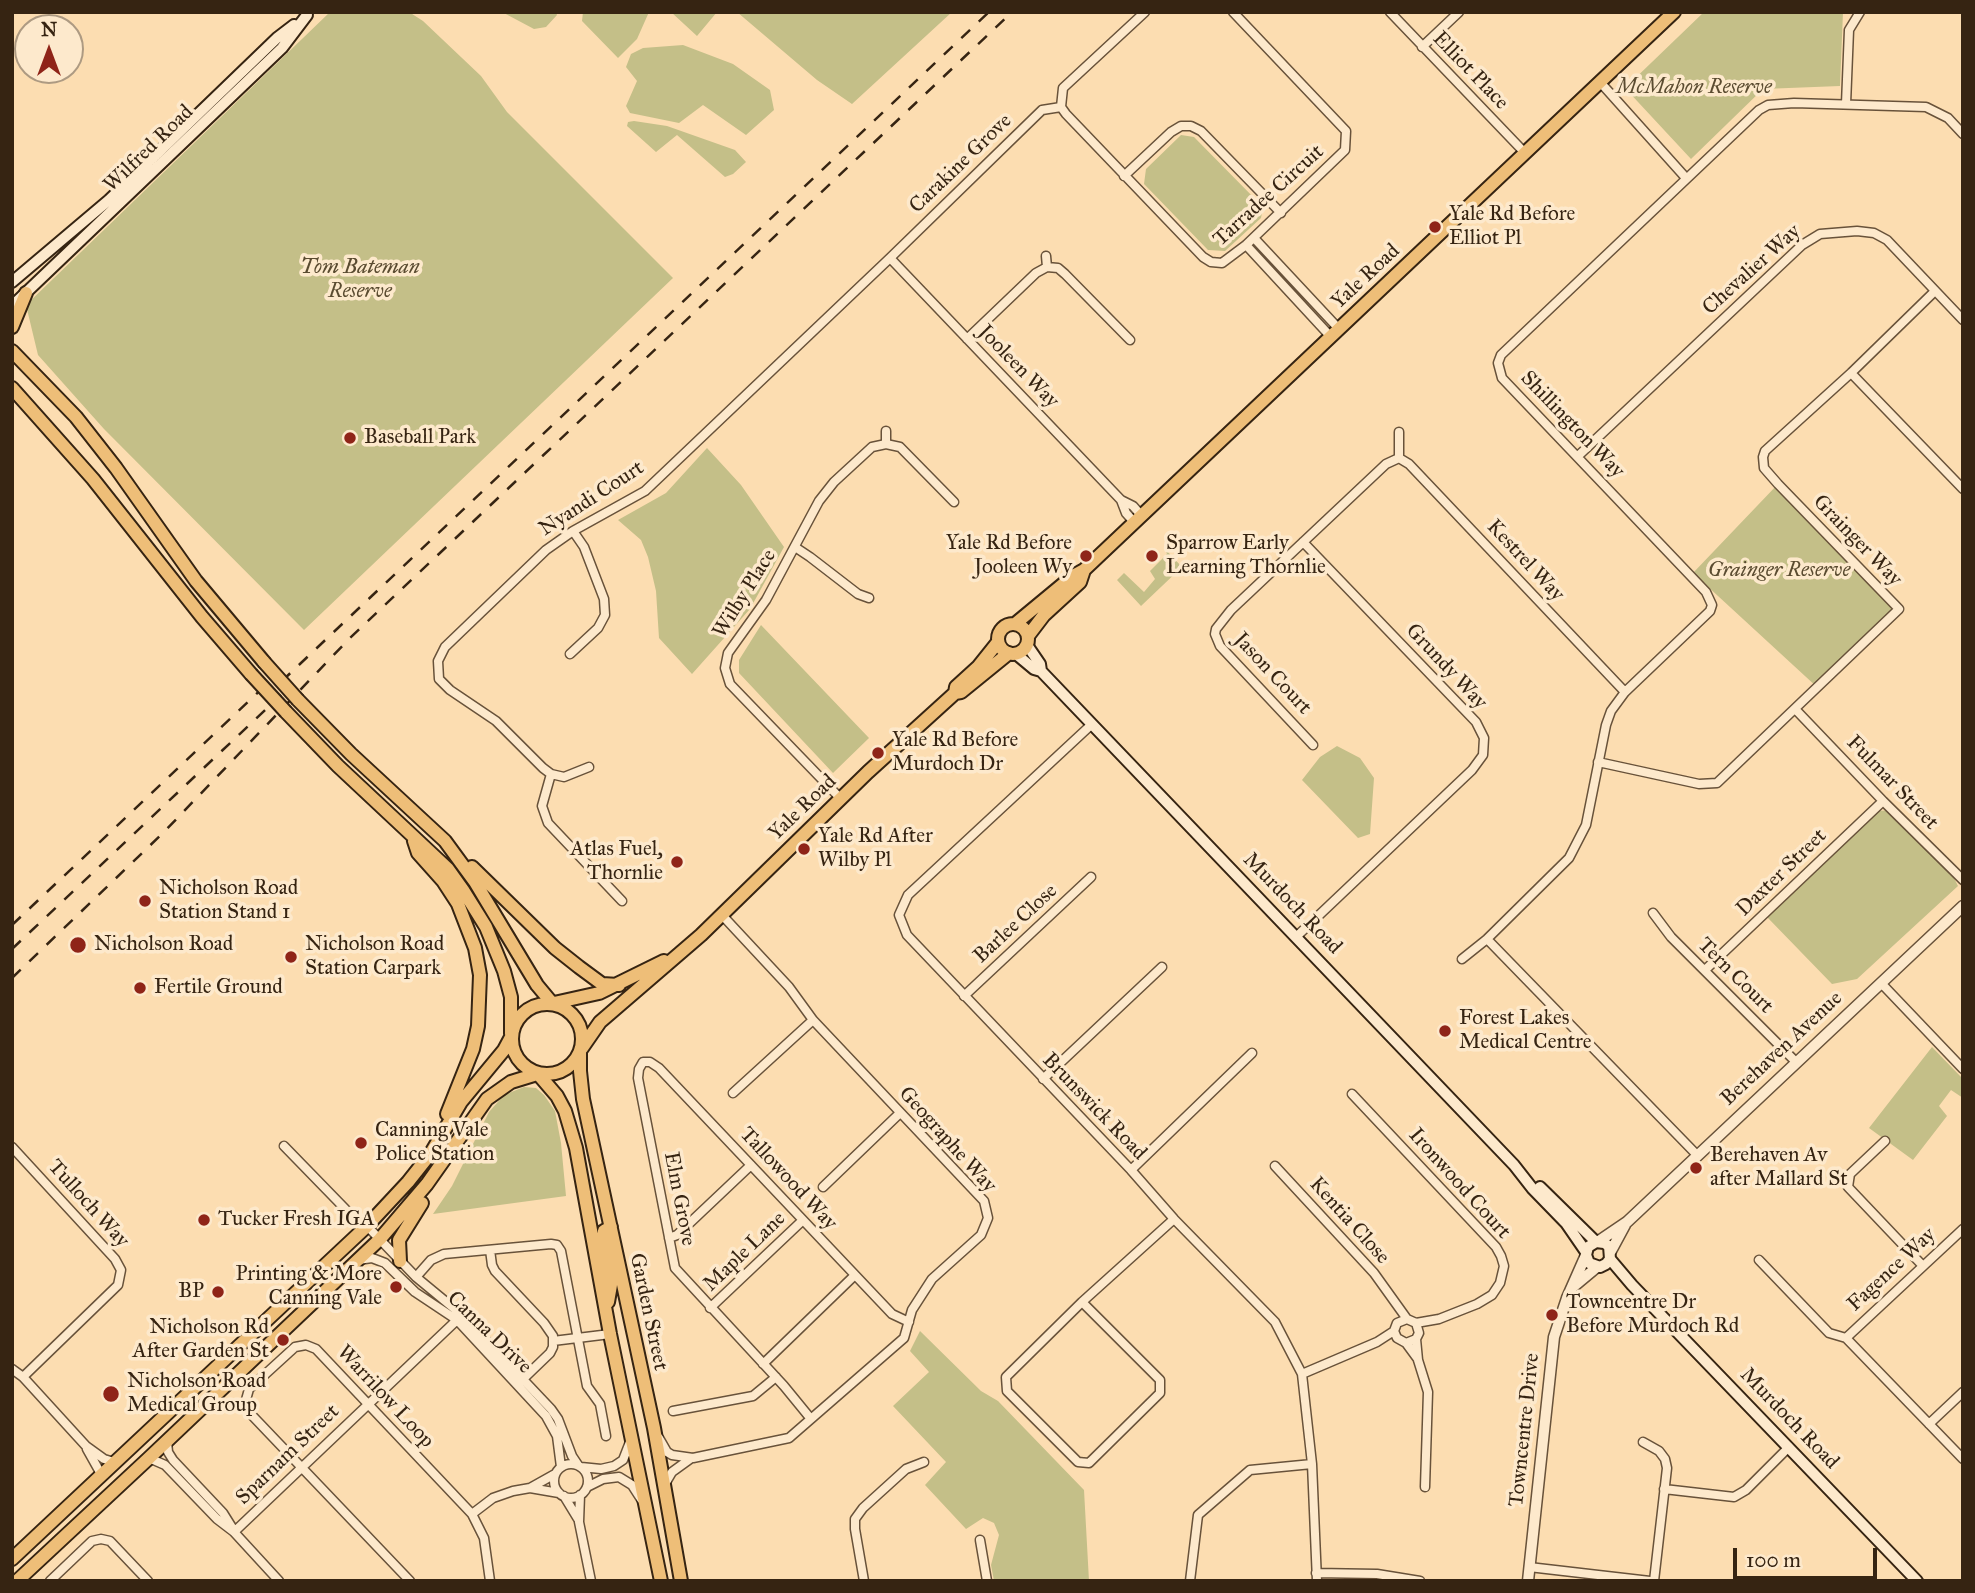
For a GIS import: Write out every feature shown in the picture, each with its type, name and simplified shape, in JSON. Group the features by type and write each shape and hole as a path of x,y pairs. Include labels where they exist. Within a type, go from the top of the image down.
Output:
{"main road":[{"name":"Yale Road","path":"1015,624 1084,570 1674,12"},
{"name":"Wilfred Road","path":"12,282 80,226 277,38 308,14"},
{"name":"Wilfred Road","path":"12,306 282,48 308,14"},
{"path":"12,327 26,293"},
{"path":"12,343 15,354 76,417 116,468 196,581 298,700 351,754 555,947 602,984 619,985"},
{"path":"15,394 93,478 202,617 251,674 338,765 448,870 486,927 504,971 511,997 511,1036 518,1059 538,1075"},
{"name":"Yale Road","path":"1027,641 1044,615 1080,582 1084,570"},
{"path":"1015,624 1025,630 1027,641 1012,654 1001,649 998,634 1002,628 1015,624"},
{"name":"Murdoch Road","path":"1027,641 1041,671"},
{"name":"Yale Road","path":"955,693 956,687 978,667 998,642"},
{"name":"Yale Road","path":"581,1050 600,1022 680,953 840,798 955,693 961,692 1012,654"},
{"name":"Murdoch Road","path":"1012,654 1041,671 1514,1165 1566,1223 1586,1253 1589,1263 1632,1286"},
{"path":"411,834 418,853 443,881 458,904 475,948 480,975 478,1026 473,1049 436,1146"},
{"path":"17,1581 380,1239 451,1152 487,1099 511,1082 552,1074 563,1069 581,1050 580,1025 567,1010 553,1003 537,985 475,881 445,841"},
{"name":"Yale Road","path":"553,1003 587,997 619,985 680,953"},
{"path":"12,1559 367,1226 408,1182 436,1146 461,1102 504,1050 519,1017 534,1007 553,1003"},
{"name":"Garden Street","path":"581,1050 581,1087 653,1428 681,1581"},
{"name":"Garden Street","path":"538,1075 557,1096 571,1127 661,1581"},
{"path":"400,1261 399,1240 446,1170 451,1152"},
{"name":"Murdoch Road","path":"1514,1165 1598,1241 1604,1242 1632,1286 1917,1581"},
{"path":"607,1313 611,1285 603,1239 604,1231 611,1227"},
{"path":"1586,1253 1591,1244 1598,1241"},
{"path":"1598,1267 1606,1264 1611,1255"}],"street":[{"path":"1061,107 1063,88 1145,12"},
{"name":"Tarradee Circuit","path":"1061,107 1203,257 1211,262 1222,263 1229,260 1345,150 1346,131 1233,12"},
{"name":"Elliot Place","path":"1390,12 1525,153"},
{"path":"1422,47 1459,12"},
{"path":"1846,104 1849,30 1860,12"},
{"path":"1600,82 1686,178"},
{"name":"Shillington Way","path":"1462,959 1487,939 1569,858 1586,825 1608,718 1625,692 1710,611 1712,605 1706,592 1502,378 1498,363 1501,355 1686,178 1759,110 1768,105 1794,103 1926,107 1948,118 1963,134"},
{"name":"Carakine Grove","path":"890,258 1042,110 1061,107"},
{"path":"1125,176 1171,132 1181,126 1191,126 1201,131 1281,213"},
{"name":"Chevalier Way","path":"1578,456 1813,237 1841,231 1874,233 1887,240 1963,320"},
{"path":"1254,238 1335,333"},
{"path":"1247,245 1335,333"},
{"path":"1046,256 1047,267"},
{"name":"Jooleen Way","path":"890,258 1121,500 1126,513 1138,518"},
{"name":"Nyandi Court","path":"551,774 496,721 450,690 439,679 438,661 445,647 546,550 573,531 645,491 890,258"},
{"path":"967,339 1036,273 1047,267 1058,268 1065,274 1130,341"},
{"name":"Grainger Way","path":"1598,762 1699,785 1717,783 1899,609 1778,484 1762,463 1765,451 1935,291"},
{"path":"1850,373 1963,489"},
{"path":"886,430 886,444 893,444 905,451 954,502"},
{"path":"1303,542 1386,464 1399,458 1399,432"},
{"name":"Wilby Place","path":"840,798 730,684 725,668 727,653 766,600 820,501 834,482 872,447 886,444"},
{"name":"Kestrel Way","path":"1399,458 1409,464 1625,692"},
{"path":"570,654 598,628 605,615 604,599 584,547 573,531"},
{"name":"Jason Court","path":"1303,542 1219,623 1216,634 1220,646 1313,745"},
{"name":"Grundy Way","path":"1296,937 1472,770 1483,755 1484,738 1476,722 1303,542"},
{"path":"795,547 858,594 869,598"},
{"name":"Fulmar Street","path":"1796,710 1963,880"},
{"name":"Brunswick Road","path":"1091,724 908,894 899,915 907,935 1131,1170 1174,1219 1275,1322 1302,1374 1312,1464 1317,1577"},
{"path":"589,767 564,777 551,774 542,806 548,823 622,901"},
{"name":"Daxter Street","path":"1705,970 1883,801"},
{"name":"Barlee Close","path":"964,996 1091,877"},
{"name":"Berehaven Avenue","path":"1598,1241 1628,1222 1963,906"},
{"name":"Tern Court","path":"1653,913 1671,937 1796,1062"},
{"name":"Geographe Way","path":"664,1486 672,1472 693,1458 789,1438 904,1338 912,1310 932,1279 981,1235 988,1218 984,1201 813,1020 789,987 721,914"},
{"path":"1487,939 1697,1155"},
{"path":"1043,1079 1162,967"},
{"path":"1881,983 1963,1069"},
{"path":"733,1093 813,1020"},
{"path":"1131,1170 1252,1054"},
{"name":"Tallowood Way","path":"643,1062 650,1062 659,1068 892,1314 909,1322"},
{"name":"Elm Grove","path":"643,1062 638,1078 676,1268 811,1419"},
{"name":"Ironwood Court","path":"1352,1094 1496,1247 1504,1266 1500,1283 1492,1295 1439,1319 1416,1323"},
{"path":"823,1187 900,1113"},
{"path":"1885,1142 1850,1174 1847,1180 1849,1187 1923,1266"},
{"name":"Canna Drive","path":"284,1146 416,1277 462,1315 523,1379 558,1419 572,1456 580,1466"},
{"name":"Tulloch Way","path":"12,1147 115,1259 121,1270 118,1284 23,1377"},
{"path":"669,1238 677,1235 751,1165"},
{"name":"Kentia Close","path":"1275,1166 1374,1273 1407,1319"},
{"path":"1082,1302 1160,1380 1160,1393 1089,1463 1078,1462 1007,1391 1006,1377 1082,1302 1174,1219"},
{"name":"Maple Lane","path":"710,1308 803,1220"},
{"name":"Berehaven Avenue","path":"1611,1255 1628,1222"},
{"name":"Fagence Way","path":"1846,1338 1963,1229"},
{"path":"416,1277 430,1260 444,1254 557,1245 561,1251 587,1385 600,1404 606,1436"},
{"path":"490,1250 493,1268 544,1322 553,1341 550,1353 523,1379"},
{"name":"Towncentre Drive","path":"1528,1581 1550,1364 1562,1312 1586,1253"},
{"name":"Canna Drive","path":"356,1261 372,1258 385,1263 415,1292 457,1320 547,1416 557,1436 559,1470"},
{"path":"1759,1260 1829,1333 1846,1338 1963,1459"},
{"name":"Towncentre Drive","path":"1573,1287 1598,1267"},
{"path":"763,1364 855,1275"},
{"name":"Kentia Close","path":"1394,1301 1396,1327"},
{"path":"1407,1319 1416,1323 1419,1360 1428,1392 1424,1487"},
{"name":"Ironwood Court","path":"1302,1374 1377,1342 1407,1319"},
{"name":"Ironwood Court","path":"1377,1342 1402,1342 1417,1336 1439,1319"},
{"name":"Sparnam Street","path":"234,1532 457,1320"},
{"path":"1396,1327 1402,1342 1419,1360"},
{"path":"553,1341 610,1334"},
{"name":"Warrilow Loop","path":"410,1581 244,1407 249,1389 295,1347 306,1345 316,1349 471,1514 484,1538 490,1581"},
{"path":"12,1369 23,1377 86,1446 104,1459 114,1462"},
{"path":"673,1411 753,1396 776,1377"},
{"path":"1929,1424 1963,1392"},
{"path":"653,1428 667,1452 681,1458 693,1458"},
{"path":"530,1488 573,1464 608,1468 619,1463 627,1454 632,1432"},
{"path":"167,1441 168,1452 173,1460 223,1513 234,1532"},
{"path":"1529,1567 1652,1581 1667,1468 1659,1451 1643,1442"},
{"path":"86,1446 101,1474"},
{"path":"1664,1489 1734,1497 1746,1490 1789,1447"},
{"path":"149,1458 165,1465 217,1519 234,1532 279,1581"},
{"path":"864,1581 855,1519 863,1508 906,1469 924,1461"},
{"path":"1190,1581 1199,1515 1250,1470 1312,1464"},
{"path":"580,1466 588,1476 587,1487"},
{"path":"559,1470 554,1483 579,1522"},
{"path":"471,1514 493,1498 513,1491 530,1488 575,1497 587,1487 610,1477 623,1478 632,1485 647,1507"},
{"path":"580,1495 579,1522 591,1581"},
{"path":"50,1581 92,1541 101,1539 110,1541 148,1581"},
{"path":"980,1540 987,1581"},
{"path":"1317,1577 1377,1574 1420,1581"}],"green space":[{"name":"Tom Bateman Reserve","path":"330,12 409,12 423,21 481,76 507,112 673,278 304,630 104,429 38,355 26,305"},
{"path":"502,12 556,12 557,15 546,27 534,29"},
{"path":"583,12 649,12 637,39 618,58 582,21"},
{"path":"671,12 717,12 697,36"},
{"path":"737,12 952,12 852,104 817,80"},
{"name":"McMahon Reserve","path":"1704,12 1843,12 1840,86 1763,89 1691,159 1625,88"},
{"path":"683,45 733,64 770,90 774,110 746,135 703,105 679,123 630,113 626,106 637,81 626,67 631,54 643,48"},
{"path":"628,122 667,126 735,150 746,162 733,174 725,177 677,135 656,152 627,126"},
{"path":"1181,135 1194,137 1263,207 1261,218 1225,251 1208,250 1144,184 1146,169"},
{"path":"707,448 741,485 784,547 750,609 692,674 659,638 656,591 648,557 641,540 618,520 666,493"},
{"name":"Grainger Reserve","path":"1778,484 1899,609 1818,688 1693,573"},
{"path":"1165,549 1182,567 1141,606 1117,580 1124,573 1144,592 1155,579 1150,571 1167,554"},
{"path":"761,625 869,738 833,773 739,673 739,660"},
{"path":"1337,746 1360,758 1374,778 1370,834 1358,838 1302,780 1320,757"},
{"path":"1892,810 1953,876 1958,886 1857,979 1832,984 1767,917 1878,811"},
{"path":"1932,1047 1963,1079 1963,1098 1951,1090 1939,1106 1947,1116 1913,1160 1869,1128"},
{"path":"524,1087 536,1088 555,1111 566,1196 433,1214 452,1186 489,1112 504,1095"},
{"path":"920,1331 981,1391 998,1401 1084,1490 1089,1581 994,1581 991,1565 999,1535 994,1523 983,1518 966,1529 925,1485 946,1462 893,1406 929,1372 910,1351"}],"railway":[{"path":"264,698 989,12"},
{"path":"12,978 163,833 350,638 1012,12"},
{"path":"12,925 268,683"},
{"path":"12,949 281,695"}],"place":[{"name":"Yale Rd Before Elliot Pl","path":"1435,227"},
{"name":"Baseball Park","path":"350,438"},
{"name":"Yale Rd Before Jooleen Wy","path":"1086,556"},
{"name":"Sparrow Early Learning Thornlie","path":"1152,556"},
{"name":"Yale Rd Before Murdoch Dr","path":"878,753"},
{"name":"Yale Rd After Wilby Pl","path":"804,849"},
{"name":"Atlas Fuel, Thornlie","path":"677,862"},
{"name":"Nicholson Road Station Stand 1","path":"145,901"},
{"name":"Nicholson Road","path":"78,945"},
{"name":"Nicholson Road Station Carpark","path":"291,957"},
{"name":"Fertile Ground","path":"140,988"},
{"name":"Forest Lakes Medical Centre","path":"1445,1031"},
{"name":"Canning Vale Police Station","path":"361,1143"},
{"name":"Berehaven Av after Mallard St","path":"1696,1168"},
{"name":"Tucker Fresh IGA","path":"204,1220"},
{"name":"Printing & More Canning Vale","path":"396,1287"},
{"name":"BP","path":"218,1292"},
{"name":"Towncentre Dr Before Murdoch Rd","path":"1552,1315"},
{"name":"Nicholson Rd After Garden St","path":"283,1340"},
{"name":"Nicholson Road Medical Group","path":"111,1394"}]}
